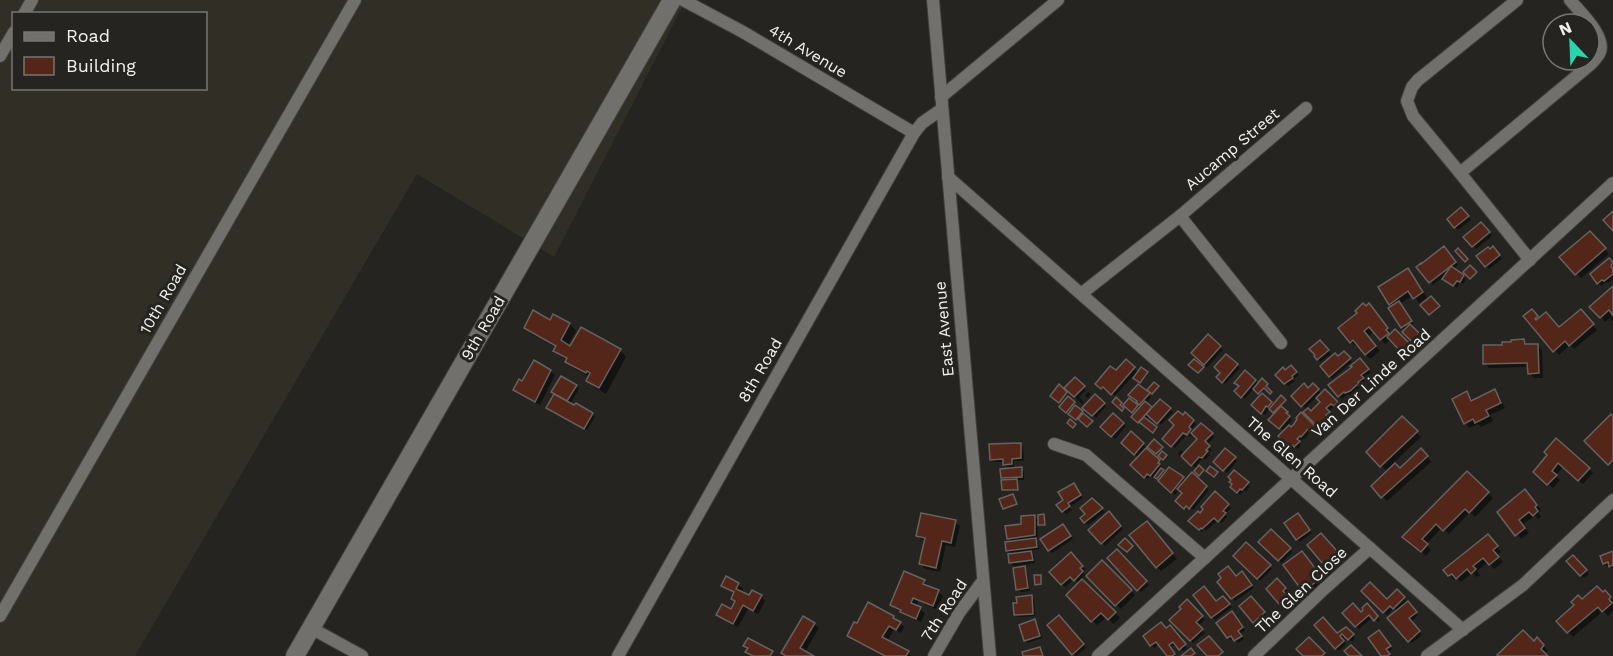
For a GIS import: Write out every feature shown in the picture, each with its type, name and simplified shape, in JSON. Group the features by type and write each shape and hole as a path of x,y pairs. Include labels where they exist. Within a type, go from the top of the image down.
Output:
{"main road":[{"name":"9th Road","path":"295,656 672,0"}],"street":[{"name":"10th Road","path":"0,616 355,0"},
{"name":"4th Avenue","path":"682,0 743,32 914,133"},
{"name":"East Avenue","path":"933,0 990,656"},
{"name":"8th Road","path":"618,656 914,133 941,103 1058,0"},
{"path":"1517,0 1418,80 1408,94 1407,101 1413,116 1530,260"},
{"path":"1460,173 1598,56 1601,44 1597,34 1570,0"},
{"path":"0,56 12,35"},
{"name":"Aucamp Street","path":"1081,294 1180,216 1306,108"},
{"name":"The Glen Road","path":"948,177 1463,630"},
{"name":"Van Der Linde Road","path":"1098,656 1613,183"},
{"path":"1180,216 1281,343"},
{"path":"1054,444 1077,451 1097,463 1205,558"},
{"path":"1427,656 1523,585 1613,500"},
{"name":"The Glen Close","path":"1254,656 1370,548"},
{"name":"7th Road","path":"934,656 959,613 982,582"},
{"path":"311,628 362,656"}],"shaded area":[{"path":"0,0 686,0 554,257 417,174 135,656 0,656"}],"building":[{"path":"1461,207 1469,216 1454,228 1447,219"},
{"path":"1613,211 1613,231 1603,220"},
{"path":"1481,222 1490,232 1472,247 1463,237"},
{"path":"1590,231 1606,248 1575,275 1559,257"},
{"path":"1444,246 1456,262 1429,283 1416,267"},
{"path":"1493,246 1500,255 1485,267 1476,256"},
{"path":"1458,248 1468,259 1465,262 1455,251"},
{"path":"1609,258 1613,262 1611,266 1613,274 1597,284 1590,274"},
{"path":"1470,265 1477,272 1470,279 1463,272"},
{"path":"1451,266 1464,275 1460,282 1457,281 1453,286 1442,279"},
{"path":"1408,268 1423,292 1413,299 1408,291 1389,305 1378,287"},
{"path":"1613,286 1613,316 1609,310 1600,318 1589,307"},
{"path":"1431,296 1440,306 1429,315 1420,305"},
{"path":"1399,301 1412,321 1401,328 1388,308"},
{"path":"1363,303 1366,306 1369,303 1388,328 1386,330 1389,333 1380,340 1369,327 1364,331 1376,346 1365,355 1353,340 1350,343 1338,328 1357,313 1355,311"},
{"path":"1532,309 1538,316 1536,320 1546,312 1559,327 1581,309 1594,324 1569,346 1565,341 1553,352 1523,316"},
{"path":"533,310 550,320 553,314 570,323 561,340 570,346 581,327 621,349 599,388 586,381 590,373 565,362 567,358 553,351 556,346 524,328"},
{"path":"1410,324 1422,336 1414,344 1402,332"},
{"path":"1395,329 1412,346 1403,354 1387,337"},
{"path":"1208,334 1221,346 1204,365 1191,353"},
{"path":"1524,339 1525,344 1538,344 1539,373 1528,374 1527,363 1483,364 1483,345 1502,345 1502,342"},
{"path":"1320,340 1329,350 1317,360 1309,349"},
{"path":"1344,351 1351,358 1329,377 1320,366 1335,353 1338,356"},
{"path":"1226,354 1238,364 1222,383 1216,377 1220,373 1214,367"},
{"path":"1360,358 1369,369 1361,375 1364,378 1350,391 1338,397 1328,385"},
{"path":"1126,359 1135,367 1111,395 1103,387 1101,389 1095,384 1110,366 1116,370"},
{"path":"1194,359 1204,367 1198,373 1188,365"},
{"path":"534,360 551,370 535,402 513,390 519,379 522,381"},
{"path":"1291,365 1297,372 1284,384 1275,375 1283,367 1285,370"},
{"path":"1141,367 1148,372 1140,383 1133,378"},
{"path":"1245,370 1256,380 1241,398 1234,391 1239,386 1234,383"},
{"path":"561,376 577,385 567,401 551,392"},
{"path":"1075,377 1085,386 1074,397 1064,388"},
{"path":"1262,378 1272,392 1270,394 1264,388 1258,394 1253,389"},
{"path":"1154,382 1159,386 1152,394 1147,390"},
{"path":"1304,383 1308,388 1313,383 1319,389 1301,407 1291,396"},
{"path":"1059,384 1067,392 1059,403 1050,396"},
{"path":"1138,384 1150,393 1139,405 1128,395"},
{"path":"1325,389 1338,402 1326,408 1330,412 1318,427 1303,412 1308,408 1311,411 1320,402 1316,398"},
{"path":"1495,389 1501,403 1486,410 1489,416 1475,423 1473,419 1464,424 1452,399 1467,391 1471,401"},
{"path":"1262,393 1272,402 1261,414 1251,405"},
{"path":"554,394 593,413 584,429 546,408"},
{"path":"1095,394 1105,403 1092,416 1082,408"},
{"path":"1281,395 1286,400 1273,413 1269,409"},
{"path":"1068,396 1075,402 1066,413 1059,407"},
{"path":"1116,397 1122,403 1120,405 1124,408 1122,411 1112,402"},
{"path":"1129,398 1138,405 1132,413 1123,405"},
{"path":"1160,399 1171,408 1157,424 1146,414"},
{"path":"1145,401 1152,407 1138,423 1131,417"},
{"path":"1075,405 1083,411 1076,420 1068,414"},
{"path":"1281,406 1290,416 1279,429 1268,420"},
{"path":"1178,411 1183,415 1185,412 1194,420 1187,435 1183,433 1171,447 1162,439 1174,425 1169,420"},
{"path":"1301,412 1317,428 1312,433 1308,429 1297,439 1300,441 1294,447 1292,445 1289,447 1278,436 1289,425 1291,427 1294,424"},
{"path":"1083,413 1093,421 1087,427 1078,419"},
{"path":"1113,413 1124,423 1111,437 1100,427"},
{"path":"1611,414 1613,416 1613,460 1608,465 1584,441"},
{"path":"1402,416 1418,431 1380,467 1366,452"},
{"path":"1144,417 1157,427 1153,433 1139,422"},
{"path":"1070,419 1076,424 1073,428 1067,423"},
{"path":"1201,423 1213,433 1205,441 1210,446 1202,458 1199,457 1191,466 1181,456 1197,439 1191,433"},
{"path":"1131,431 1144,443 1134,455 1121,443"},
{"path":"1556,438 1590,468 1578,481 1558,463 1552,471 1557,475 1547,485 1533,472 1547,455 1544,452"},
{"path":"1154,439 1163,447 1156,454 1147,447"},
{"path":"1021,443 1021,458 1012,459 1012,464 1003,465 1003,459 990,460 989,444"},
{"path":"1146,448 1160,460 1158,463 1160,464 1150,476 1147,474 1144,478 1130,465"},
{"path":"1225,448 1236,457 1223,471 1213,462"},
{"path":"1421,448 1428,456 1381,498 1371,486 1395,463 1400,468"},
{"path":"1162,451 1167,455 1163,460 1158,456"},
{"path":"1199,465 1204,470 1199,476 1194,471"},
{"path":"1210,466 1218,472 1214,477 1206,471"},
{"path":"1022,467 1022,477 1001,478 1000,469"},
{"path":"1169,467 1184,477 1171,493 1158,481"},
{"path":"1161,468 1164,470 1157,479 1154,477"},
{"path":"1234,470 1249,482 1237,493 1230,487 1232,484 1228,477"},
{"path":"1467,471 1489,492 1469,513 1465,509 1443,531 1436,524 1422,539 1428,544 1421,552 1402,537"},
{"path":"1192,472 1207,486 1189,509 1186,506 1184,509 1175,501 1182,493 1177,489"},
{"path":"1017,479 1018,490 1002,490 1001,480"},
{"path":"1074,483 1081,495 1068,503 1070,506 1062,512 1056,505 1063,500 1058,492"},
{"path":"1525,489 1537,505 1535,507 1538,511 1533,516 1529,512 1519,520 1525,528 1515,536 1497,512"},
{"path":"1215,491 1229,504 1223,511 1226,513 1218,522 1214,518 1199,530 1188,521 1198,511 1200,513 1203,509 1201,507"},
{"path":"1013,494 1017,504 1003,509 999,499"},
{"path":"1092,498 1103,508 1084,523 1080,518 1085,514 1080,508"},
{"path":"1109,511 1121,526 1101,544 1088,530"},
{"path":"921,513 956,520 951,543 942,541 936,568 919,564 925,538 916,536"},
{"path":"1298,513 1310,530 1296,540 1284,523"},
{"path":"1044,514 1045,525 1038,525 1038,515"},
{"path":"1035,515 1035,535 1007,539 1005,526 1021,524 1021,516"},
{"path":"1147,521 1173,553 1156,568 1129,535"},
{"path":"1063,524 1071,536 1048,551 1040,539"},
{"path":"1271,529 1291,548 1278,561 1258,542"},
{"path":"1321,533 1337,551 1323,564 1307,545"},
{"path":"1488,534 1498,546 1493,550 1499,557 1489,565 1483,558 1473,566 1476,569 1471,574 1467,569 1456,579 1452,574 1448,576 1443,570"},
{"path":"1036,538 1037,547 1006,551 1005,542"},
{"path":"1125,538 1133,546 1127,552 1118,545"},
{"path":"1246,542 1271,565 1257,579 1233,556"},
{"path":"1117,549 1147,581 1137,591 1107,558"},
{"path":"1031,551 1033,560 1009,563 1008,554"},
{"path":"1302,551 1322,577 1303,592 1283,565"},
{"path":"1613,551 1613,565 1609,567 1608,562 1603,564 1600,556"},
{"path":"1071,552 1083,566 1080,568 1083,571 1074,581 1070,577 1061,585 1049,572"},
{"path":"1573,555 1587,570 1580,576 1566,561"},
{"path":"1102,560 1132,590 1115,606 1086,576"},
{"path":"1025,566 1028,588 1016,590 1013,568"},
{"path":"1228,566 1236,576 1242,571 1252,585 1231,599 1217,582 1221,578 1218,574"},
{"path":"904,571 925,580 923,584 939,590 933,606 913,598 911,603 921,607 916,619 890,605"},
{"path":"1034,575 1041,575 1041,584 1035,585"},
{"path":"726,576 739,583 736,589 749,595 752,590 762,595 753,611 743,605 733,624 716,615 722,604 731,609 735,601 731,599 734,592 721,586"},
{"path":"1277,578 1286,588 1283,591 1288,596 1279,604 1266,589"},
{"path":"1082,579 1116,612 1108,620 1101,613 1091,622 1066,595"},
{"path":"1370,582 1387,599 1397,589 1405,597 1393,609 1390,606 1383,613 1361,591"},
{"path":"1204,586 1216,601 1223,596 1230,604 1211,618 1193,595"},
{"path":"1597,586 1603,592 1605,590 1611,597 1609,599 1612,603 1602,612 1598,607 1567,633 1556,621 1574,605 1571,602 1578,595 1582,599"},
{"path":"1032,595 1033,614 1014,615 1013,603 1017,603 1016,597"},
{"path":"1251,596 1265,612 1253,623 1239,606"},
{"path":"1187,599 1203,616 1196,622 1203,629 1190,641 1169,620 1181,609 1179,607"},
{"path":"1408,601 1417,612 1409,618 1420,631 1408,642 1387,618"},
{"path":"868,602 901,622 896,630 889,626 882,637 909,651 906,656 885,656 847,636"},
{"path":"1353,603 1361,612 1367,603 1378,616 1374,621 1369,615 1355,627 1342,613"},
{"path":"1232,611 1243,627 1238,631 1242,636 1234,641 1231,636 1227,638 1216,623"},
{"path":"1059,615 1084,644 1072,655 1047,625"},
{"path":"803,616 815,623 800,648 814,656 786,656 781,653"},
{"path":"1323,617 1337,633 1346,627 1354,634 1348,640 1342,634 1340,636 1344,641 1335,649 1314,625"},
{"path":"1035,619 1040,636 1024,641 1019,625"},
{"path":"1161,622 1166,628 1170,625 1186,644 1179,650 1173,642 1169,645 1175,654 1172,656 1167,656 1156,642 1150,646 1143,636"},
{"path":"1379,630 1391,646 1386,649 1390,654 1387,656 1381,656 1368,638"},
{"path":"1523,630 1534,641 1537,637 1544,645 1541,649 1548,656 1497,655"},
{"path":"1209,636 1223,652 1218,656 1207,656 1197,645"},
{"path":"1309,637 1325,653 1322,656 1303,656 1296,649"},
{"path":"748,638 773,651 770,656 753,656 745,652 748,648 743,646"},
{"path":"1351,645 1362,656 1349,656 1344,651"},
{"path":"1040,647 1043,656 1023,656 1022,652"},
{"path":"1191,648 1195,653 1191,656 1181,656"}]}
